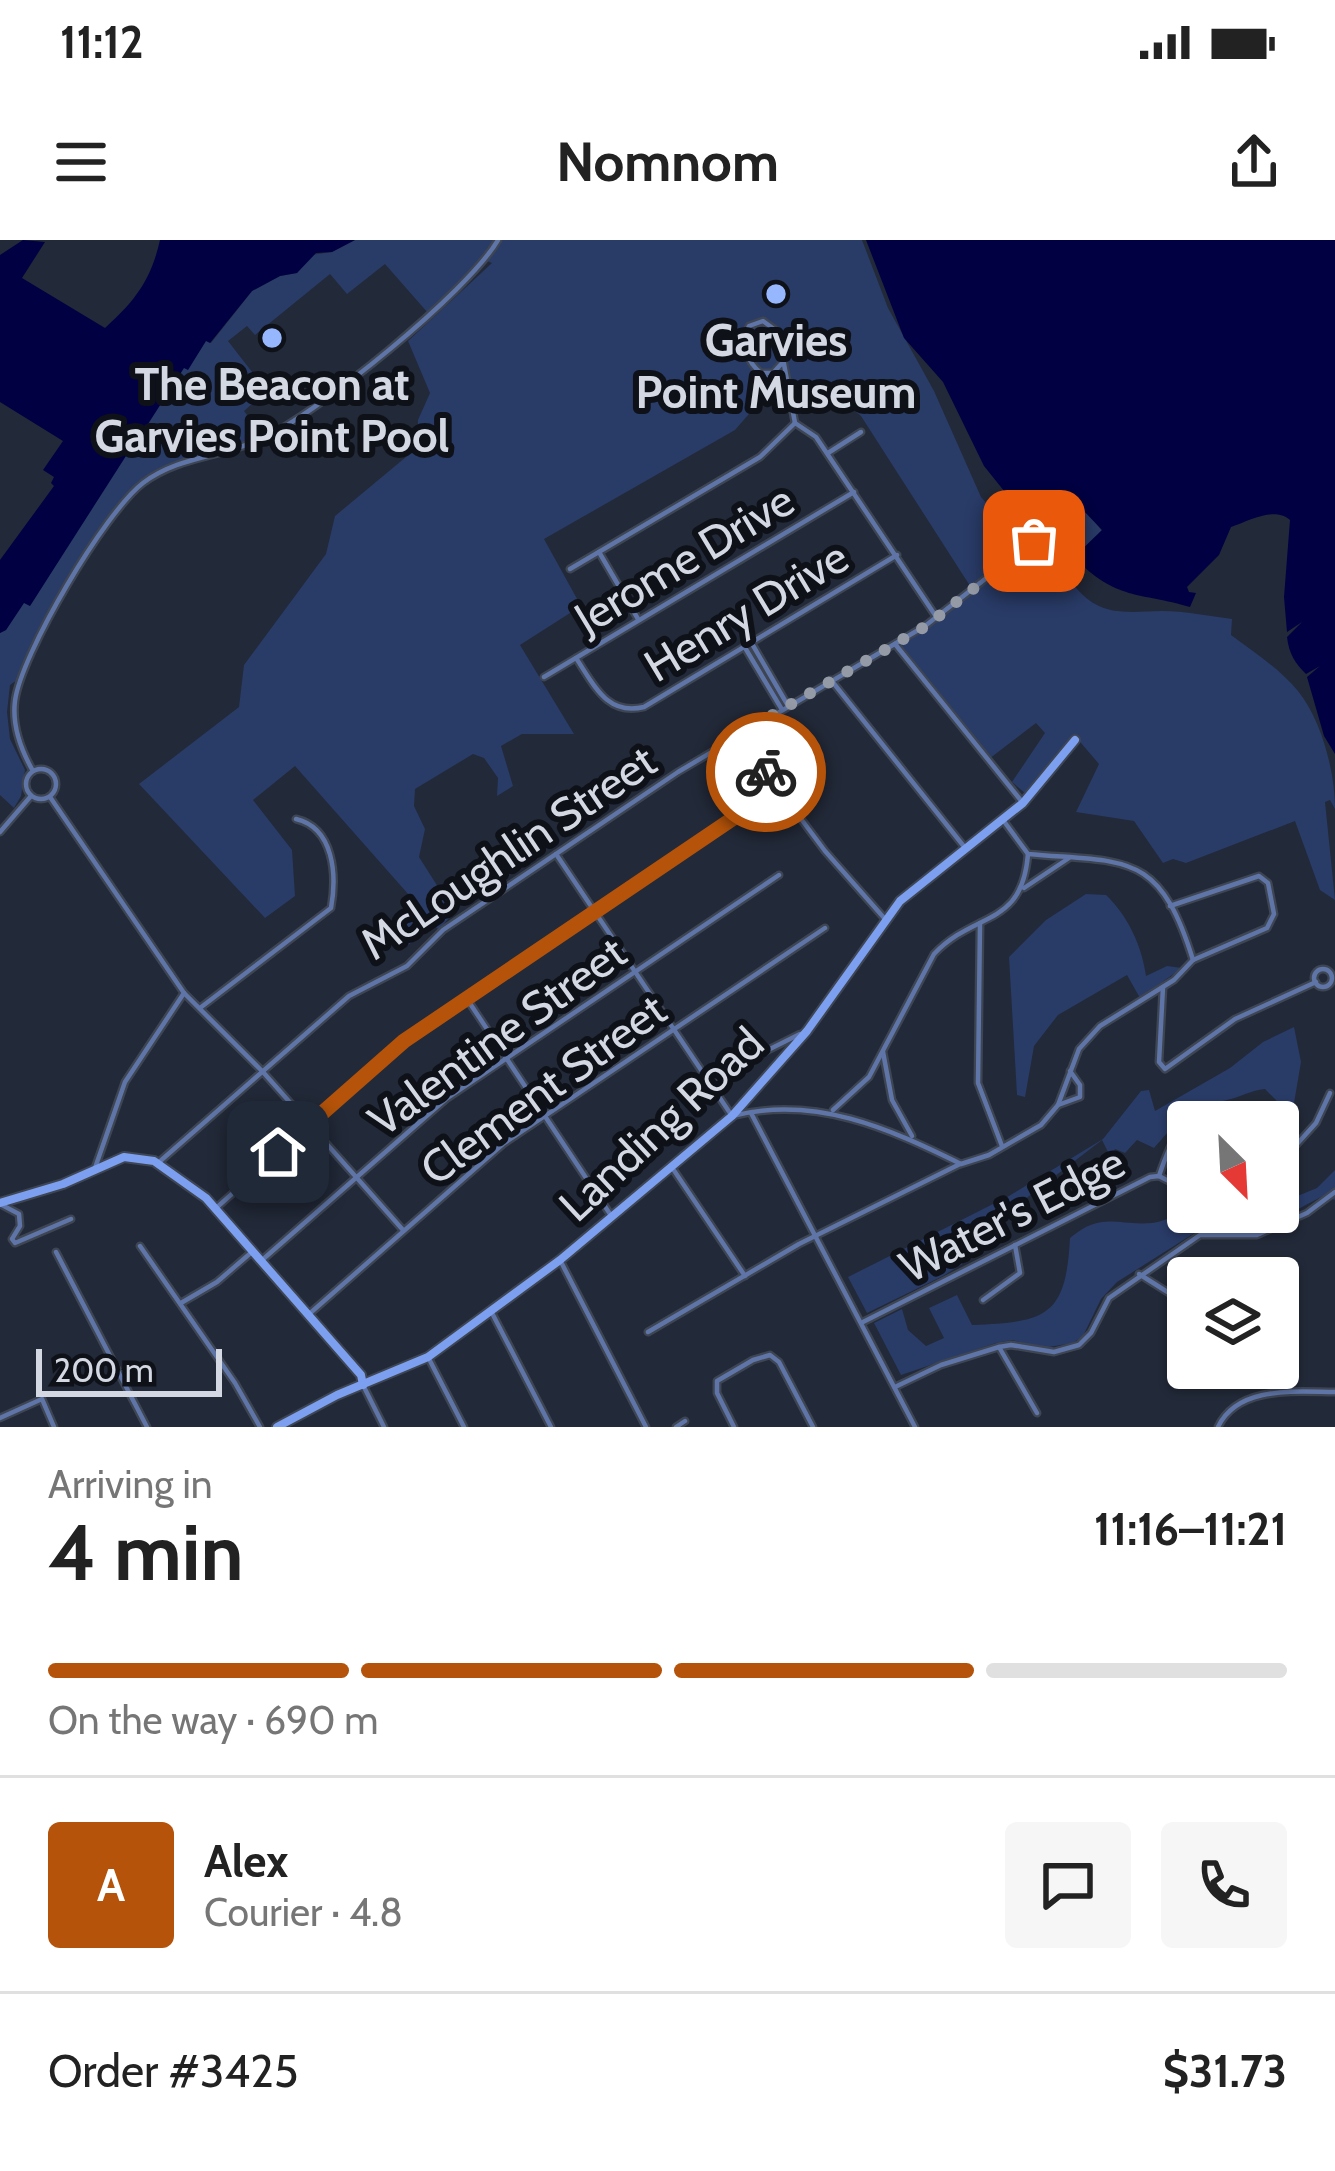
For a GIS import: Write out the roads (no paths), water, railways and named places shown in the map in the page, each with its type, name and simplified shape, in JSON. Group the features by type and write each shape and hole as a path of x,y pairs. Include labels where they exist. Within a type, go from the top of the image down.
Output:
{"street":[{"path":"33,771 15,724 22,675 85,558 122,502 167,467 239,448 291,425 447,297 497,240"},
{"path":"789,401 752,364 745,346 746,331 753,323 774,326 782,341 794,423 817,437 937,618"},
{"path":"761,373 772,373 783,362"},
{"path":"570,569 760,457 794,423"},
{"path":"828,453 861,432"},
{"name":"Jerome Drive","path":"544,677 854,492"},
{"name":"McLoughlin Street","path":"158,1163 349,996 406,966 443,930 738,735 937,618 1034,541"},
{"path":"598,552 638,619"},
{"name":"Henry Drive","path":"576,658 603,699 623,709 637,709 897,555"},
{"path":"895,643 1023,803"},
{"path":"748,644 784,706"},
{"path":"830,680 965,849"},
{"path":"738,735 825,851 884,919"},
{"name":"Landing Road","path":"282,1426 428,1357 492,1313 732,1116 807,1031 884,919 916,886 1023,803 1075,740"},
{"path":"33,771 48,770 55,778 56,788 50,796"},
{"path":"31,796 26,782 33,771"},
{"path":"215,1209 404,1041 778,788"},
{"path":"0,832 31,796 50,796"},
{"path":"50,796 184,993 263,1072 404,1230"},
{"path":"200,1008 331,908 327,842 310,823 296,818"},
{"path":"1003,820 1028,854 1024,888"},
{"path":"556,854 732,1116 831,1111 914,1140 961,1164"},
{"path":"1028,854 1105,858 1132,866 1155,883 1170,906 1192,960"},
{"path":"831,1111 859,1090 934,954 1069,858"},
{"name":"Valentine Street","path":"262,1261 446,1099 779,875"},
{"path":"648,1332 815,1235 1033,1132 1058,1105 1079,1049 1100,1026 1163,987 1192,960 1269,926 1274,914 1268,883 1261,877 1170,906"},
{"path":"980,923 978,1083 1002,1148"},
{"name":"Clement Street","path":"308,1315 483,1160 825,928"},
{"path":"1163,987 1159,1062 1167,1069 1235,1019 1316,982"},
{"path":"95,1168 125,1082 184,993"},
{"path":"467,999 612,1216"},
{"path":"713,1087 760,1054 807,1031"},
{"path":"883,1052 892,1100 914,1140"},
{"path":"1058,1105 1080,1097 1080,1085 1070,1071"},
{"path":"1299,1142 1316,1124 1330,1093"},
{"path":"750,1112 915,1427"},
{"path":"1159,1176 1167,1154"},
{"path":"0,1203 63,1184 124,1156 158,1163 190,1184 215,1209 361,1375 384,1427"},
{"path":"671,1166 745,1276"},
{"name":"Water's Edge","path":"863,1322 1122,1189 1159,1176 1167,1180"},
{"path":"895,1387 940,1365 999,1347 1054,1352 1079,1345 1109,1298 1205,1233 1257,1235 1306,1213 1335,1192"},
{"path":"0,1203 19,1214 20,1226 12,1238 15,1243 71,1220"},
{"path":"983,1300 1020,1273 1015,1245"},
{"path":"140,1246 260,1427"},
{"path":"182,1303 217,1282 253,1251"},
{"path":"56,1252 147,1427"},
{"path":"560,1260 646,1427"},
{"path":"1139,1274 1167,1292"},
{"path":"492,1313 551,1427"},
{"path":"999,1347 1037,1413"},
{"path":"734,1427 716,1387 723,1376 753,1360 774,1356 813,1427"},
{"path":"428,1357 464,1427"},
{"path":"1217,1427 1229,1409 1265,1394 1335,1392"},
{"path":"0,1418 39,1399 46,1403 54,1427"},
{"path":"676,1427 685,1421"}],"place":[{"name":"Garvies Point Museum","path":"776,294"},
{"name":"The Beacon at Garvies Point Pool","path":"272,338"}]}
